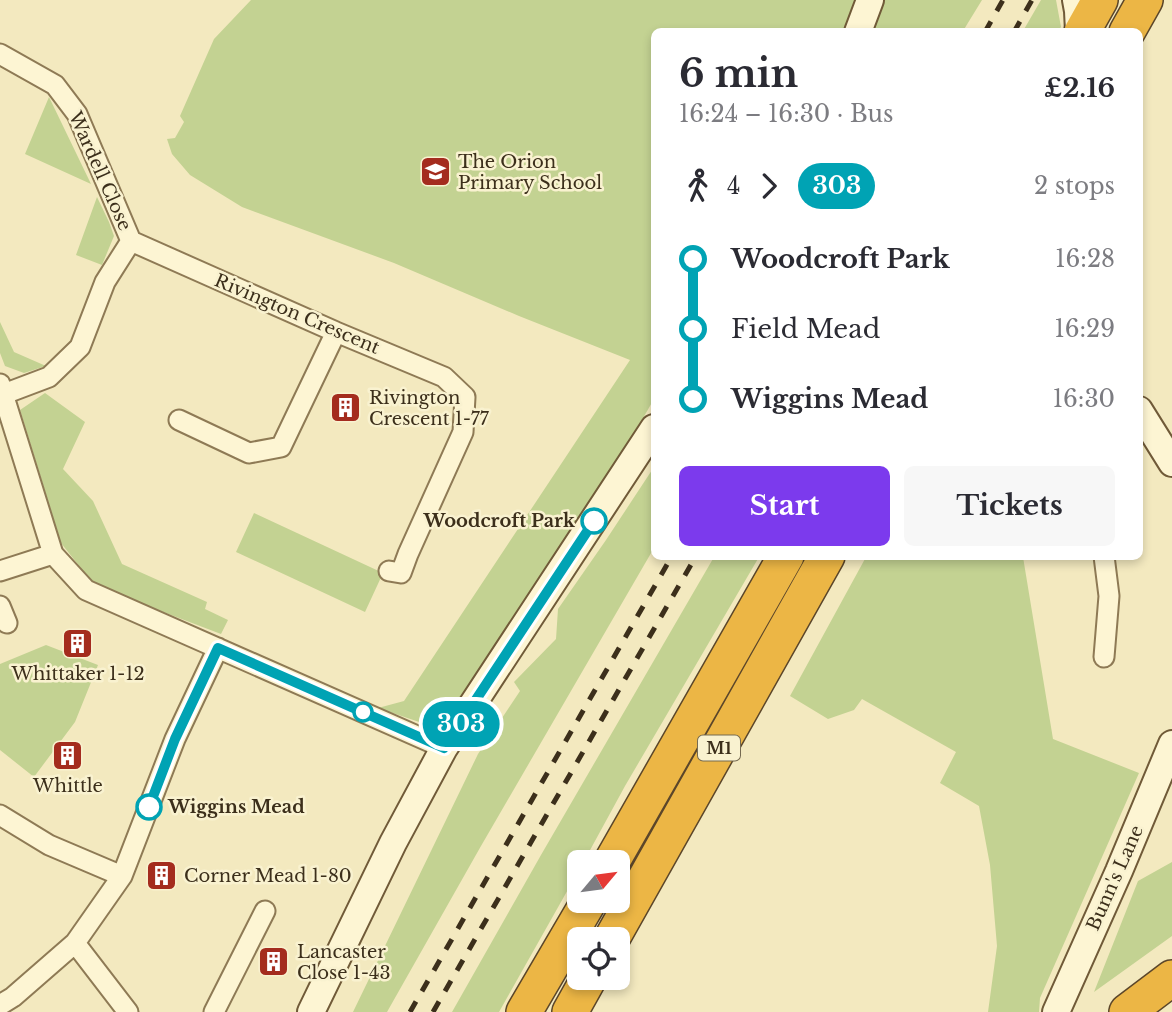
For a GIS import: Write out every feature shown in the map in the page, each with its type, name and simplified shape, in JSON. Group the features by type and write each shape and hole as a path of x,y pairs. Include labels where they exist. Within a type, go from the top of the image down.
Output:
{"highway":[{"path":"1083,28 1100,0"},
{"path":"1129,28 1145,0"},
{"name":"M1","path":"618,850 784,560"},
{"name":"M1","path":"618,927 825,560"},
{"path":"524,1012 581,914"},
{"path":"1127,1012 1172,978"},
{"path":"570,1012 582,990"}],"street":[{"path":"860,28 870,0"},
{"path":"1076,0 1081,28"},
{"name":"Wardell Close","path":"0,54 55,85 77,114 131,241"},
{"path":"131,241 105,282 80,347 49,377 2,389 53,554 86,590 444,748"},
{"name":"Rivington Crescent","path":"131,241 444,377 465,397 463,432 401,573 389,571"},
{"path":"179,420 249,453 281,447 336,332"},
{"path":"1143,416 1172,463"},
{"path":"311,1012 393,843 444,748 651,433"},
{"path":"0,571 53,554"},
{"path":"1104,560 1109,596 1104,657"},
{"path":"0,1005 13,997 75,943 122,876 175,739 218,648"},
{"name":"Bunn's Lane","path":"1056,1012 1172,744"},
{"path":"0,815 49,845 122,876"},
{"path":"214,1012 265,911"},
{"path":"75,943 128,1012"}],"green space":[{"name":"The Orion Primary School","path":"251,0 982,0 965,28 651,28 651,404 611,474 449,721 428,725 378,708 404,701 630,360 394,263 242,207 190,175 172,154 167,139 175,138 184,122 180,116 214,39"},
{"path":"1041,0 1056,0 1060,28 1025,28"},
{"path":"49,97 91,184 25,154"},
{"path":"97,197 114,236 102,265 76,255"},
{"path":"0,322 14,352 46,366 24,373 5,366 0,353"},
{"path":"45,393 85,422 63,469 93,501 122,564 207,602 205,609 228,620 221,634 95,586 61,543 20,410"},
{"path":"651,472 651,553 387,1012 353,1012 478,754 520,691 514,682 556,639 558,609"},
{"path":"254,513 383,573 365,612 236,552"},
{"path":"712,560 757,560 590,850 567,850 567,891 499,1012 452,1012"},
{"path":"864,560 1023,560 1053,739 1139,773 1040,998 1039,1012 988,1012 997,946 990,865 979,806 940,783 956,752 862,699 854,710 828,719 790,696"},
{"path":"46,645 98,665 75,722 34,777 0,750 0,664"},
{"path":"1172,862 1172,936 1094,992 1138,881"}],"railway":[{"path":"987,28 1003,0"},
{"path":"1016,28 1032,0"},
{"path":"410,1012 670,560"},
{"path":"433,1012 694,560"}],"bus line":[{"name":"303","path":"149,807 175,739 218,648 444,748 594,521"}],"place":[{"name":"The Orion Primary School","path":"435,172"},
{"name":"Rivington Crescent 1-77","path":"346,408"},
{"name":"Woodcroft Park","path":"594,521"},
{"name":"Whittaker 1-12","path":"78,644"},
{"name":"Whittle","path":"68,755"},
{"name":"Wiggins Mead","path":"149,807"},
{"name":"Corner Mead 1-80","path":"161,876"},
{"name":"Lancaster Close 1-43","path":"274,962"}]}
